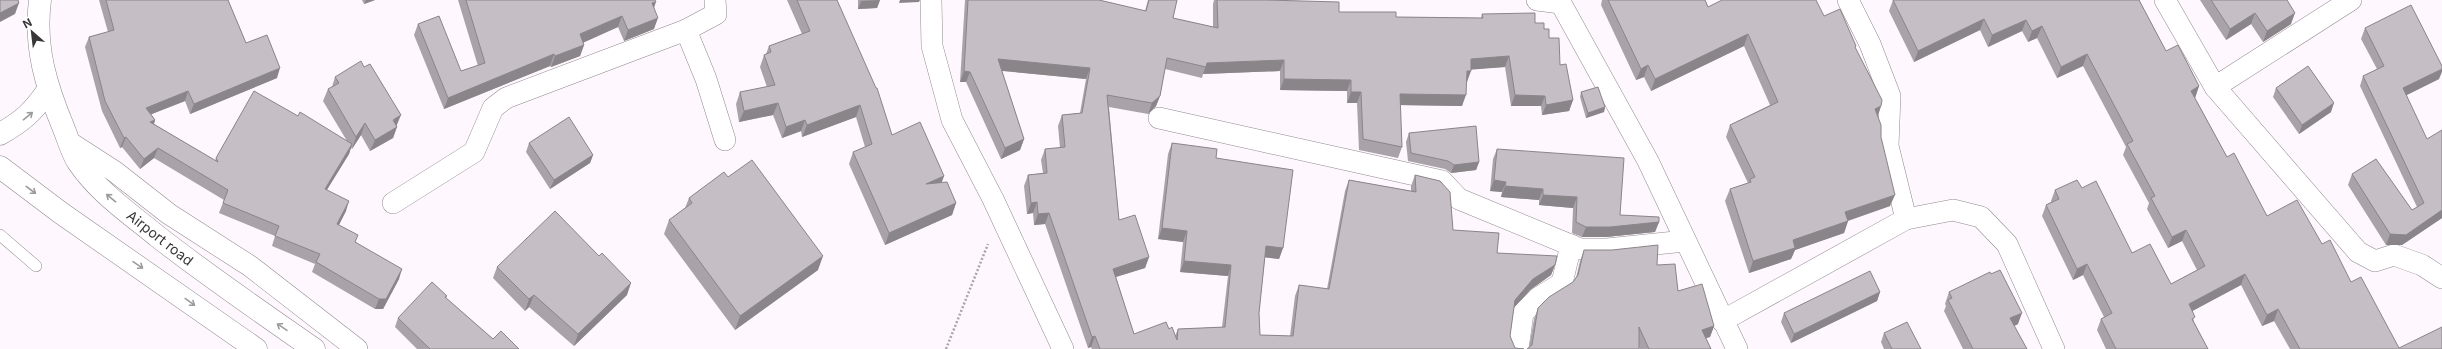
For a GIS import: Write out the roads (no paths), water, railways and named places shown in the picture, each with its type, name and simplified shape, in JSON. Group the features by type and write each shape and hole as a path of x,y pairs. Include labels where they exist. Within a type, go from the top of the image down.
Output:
{"main road":[{"path":"0,134 19,124 34,111 48,90 40,56 37,23 40,0"},
{"name":"Airport road","path":"48,90 77,161 100,189 218,284 314,349"},
{"path":"0,167 61,213 256,349"}],"street":[{"path":"393,203 474,152 493,108 506,98 686,30 716,14 715,0"},
{"path":"931,0 932,46 952,120 1001,216 1063,349"},
{"path":"1537,0 1560,1 1648,161 1722,321 1737,349"},
{"path":"1848,0 1870,44 1890,96 1888,146 1906,219"},
{"path":"2166,0 2215,87 2358,252 2375,261 2394,254 2422,265 2442,278"},
{"path":"2215,87 2351,0"},
{"path":"686,30 706,79 725,140"},
{"path":"1159,118 1442,181 1459,199 1580,249 1607,249 1685,241"},
{"path":"70,142 114,171 169,214 250,266 357,349"},
{"path":"1722,321 1906,219 1953,210 1981,216 2007,244 2054,349"},
{"path":"1518,349 1523,313 1538,298 1562,283 1571,245"}],"lane":[{"path":"0,235 36,266"}]}
